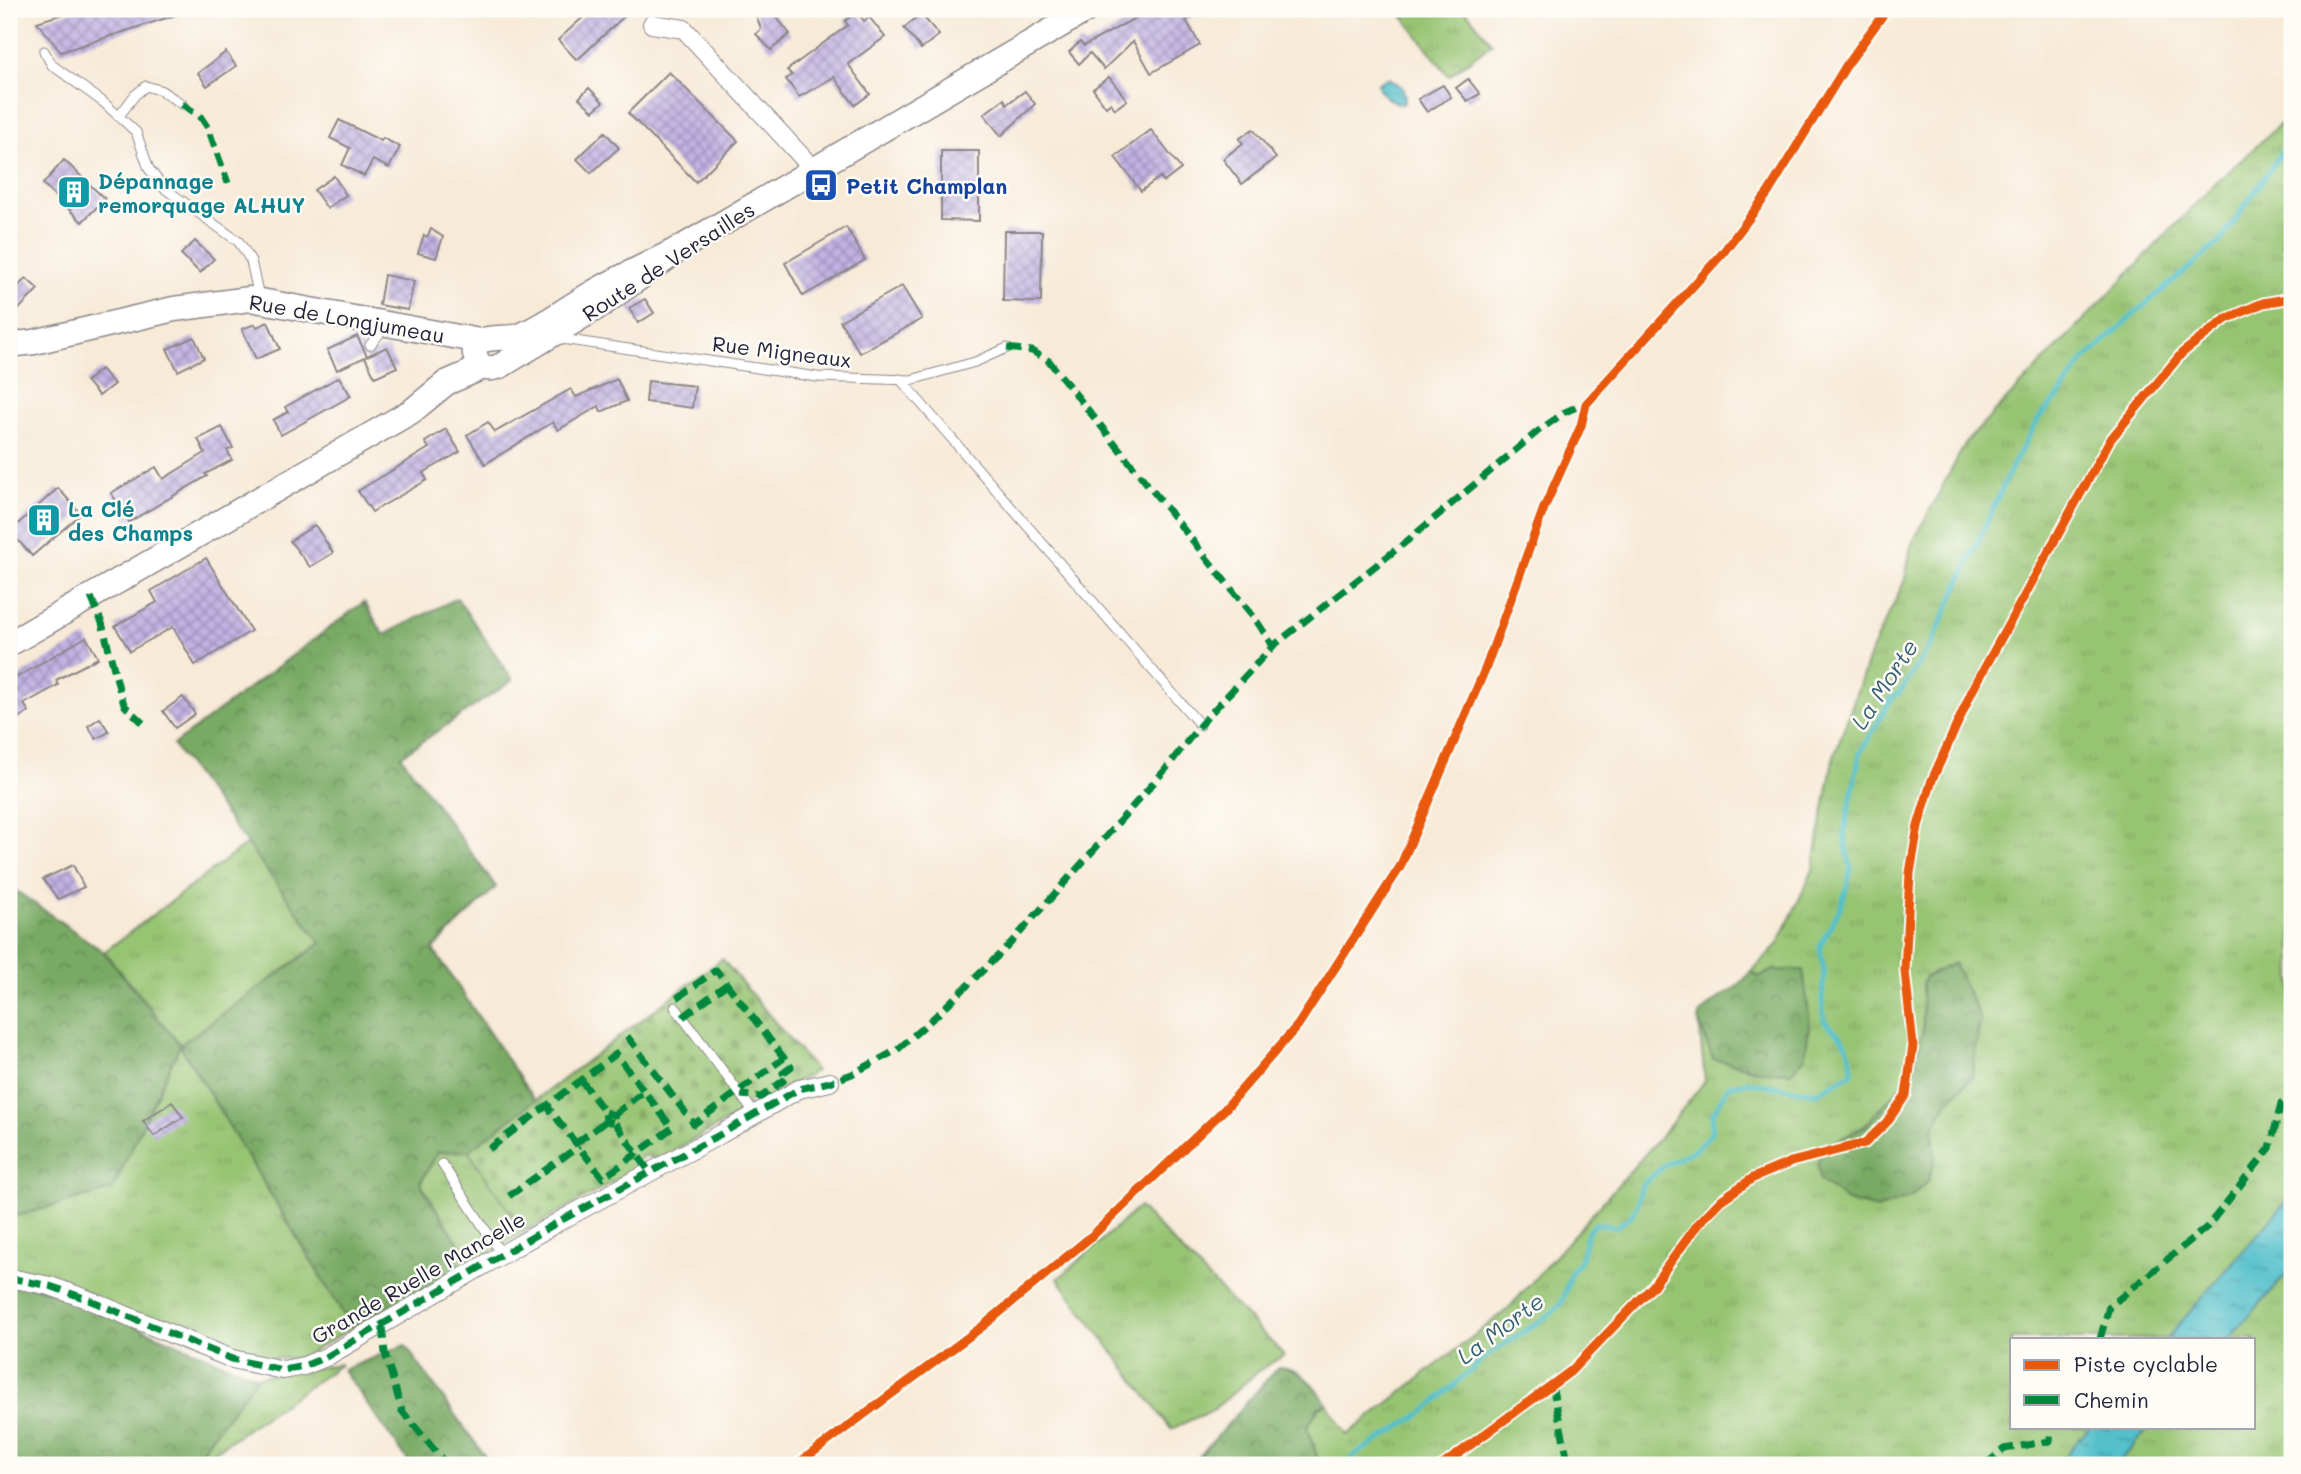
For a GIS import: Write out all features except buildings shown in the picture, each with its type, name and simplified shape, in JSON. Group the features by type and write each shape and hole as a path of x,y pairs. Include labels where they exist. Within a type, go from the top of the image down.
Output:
{"main road":[{"name":"Route de Versailles","path":"9,644 412,411 446,383 492,366 550,337 601,305 684,246 1088,9"},
{"path":"492,366 476,360 475,350 489,340 519,336 592,293 684,246"},
{"name":"Rue de Longjumeau","path":"9,345 34,342 174,309 250,299 489,340"}],"street":[{"path":"652,23 684,29 804,159 811,172"},
{"name":"Grande Ruelle Mancelle","path":"9,1283 15,1279 50,1286 232,1359 283,1370 304,1366 326,1357 799,1089 830,1082"}],"lane":[{"path":"44,51 52,65 103,102 136,132 149,169 164,188 239,242 251,261 259,300"},
{"path":"118,116 146,86 160,90 182,104"},
{"path":"370,345 381,332 382,322"},
{"name":"Rue Migneaux","path":"550,337 817,377 911,380 975,362 1007,348"},
{"path":"900,379 1200,725"},
{"path":"675,1007 755,1114"},
{"path":"442,1164 502,1255"}],"green space":[{"path":"1397,9 1464,9 1492,43 1449,76"},
{"path":"2292,113 2292,1465 1320,1465 1307,1428 1319,1407 1327,1404 1347,1435 1508,1309 1662,1135 1705,1081 1699,1022 1713,1059 1774,970 1758,978 1752,971 1778,944 1813,870 1833,759 1872,649 1905,580 1911,546 1966,442 2212,187"},
{"path":"2292,193 2292,255 2282,245 2282,222"},
{"path":"457,598 513,680 401,756 496,887 433,949 535,1101 468,1151 438,1152 420,1183 472,1264 352,1328 180,1045 321,943 173,745 364,602 384,635"},
{"path":"247,844 321,943 180,1045 104,952"},
{"path":"9,886 104,952 180,1045 112,1190 9,1218"},
{"path":"722,959 816,1071 760,1102 752,1099 742,1108 744,1112 654,1161 646,1155 642,1157 638,1161 638,1168 524,1232 468,1151"},
{"path":"1954,963 1980,1018 1972,1078 1947,1102 1933,1129 1935,1159 1928,1181 1911,1197 1877,1209 1847,1201 1820,1180 1818,1164 1822,1149 1865,1126 1912,1074 1923,1029 1922,984 1925,977"},
{"path":"1774,970 1803,970 1810,1022 1805,1057 1791,1072 1761,1071 1713,1059 1699,1022 1700,1014 1739,985 1752,971 1758,977"},
{"path":"180,1045 352,1328 301,1358 262,1359 234,1354 9,1276 9,1218 112,1190"},
{"path":"438,1151 468,1151 524,1232 472,1264 420,1184"},
{"path":"1139,1207 1284,1355 1260,1370 1213,1410 1171,1429 1058,1279"},
{"path":"18,1283 64,1296 257,1377 198,1455 178,1465 9,1465 9,1290"},
{"path":"405,1345 491,1465 411,1465 343,1370"},
{"path":"341,1364 212,1453 220,1465 178,1465 198,1455 257,1377"},
{"path":"1278,1367 1300,1374 1312,1384 1327,1404 1319,1407 1307,1428 1320,1465 1199,1465 1196,1460"}],"water":[{"path":"1388,78 1402,87 1405,95 1403,104 1390,100 1381,91 1378,83"},
{"path":"2292,1195 2292,1268 2230,1338 2167,1338"},
{"path":"2089,1428 2149,1428 2116,1465 2057,1465"}],"waterway":[{"name":"La Morte","path":"1349,1465 1353,1456 1424,1412 1488,1355 1551,1314 1562,1302 1572,1271 1581,1259 1588,1231 1595,1224 1616,1227 1630,1217 1637,1206 1642,1185 1664,1166 1696,1149 1711,1134 1713,1113 1729,1086 1746,1082 1817,1093 1852,1073 1845,1043 1824,1021 1824,974 1820,946 1842,904 1851,870 1844,834 1860,753 1892,698 1900,692 1932,643 2012,467 2041,415 2056,400 2084,360 2220,242 2292,140"}],"marked path":[{"path":"182,104 200,116 208,128 228,183"},
{"path":"1007,348 1032,351 1049,361 1256,620 1273,646"},
{"path":"9,1283 15,1279 50,1286 232,1359 283,1370 304,1366 326,1357 558,1222 799,1089 852,1074 897,1050 1009,945 1165,770 1200,725 1273,646 1407,541 1537,432 1565,412 1588,402"},
{"path":"91,597 102,623 125,706 143,723"},
{"path":"677,998 716,970 791,1067 783,1073 787,1078 761,1097 741,1095"},
{"path":"683,1017 727,984"},
{"path":"627,1036 694,1124 784,1058"},
{"path":"489,1149 616,1054 672,1128 603,1178 547,1106"},
{"path":"581,1080 605,1112 606,1121 615,1123 614,1115 605,1112"},
{"path":"614,1115 644,1091"},
{"path":"2100,1338 2109,1307 2207,1227 2270,1148 2281,1104 2292,1095"},
{"path":"576,1143 606,1121"},
{"path":"615,1123 649,1171"},
{"path":"509,1196 579,1146"},
{"path":"382,1326 385,1353 402,1411 441,1458 443,1465"},
{"path":"1552,1385 1569,1465"},
{"path":"1985,1465 2004,1449 2050,1441 2051,1428"}],"cycle path":[{"path":"796,1465 983,1326 1093,1235 1225,1109 1298,1025 1400,867 1486,667 1544,508 1581,426 1586,404 1722,254 1768,193 1846,66 1887,9"},
{"path":"1443,1465 1571,1371 1653,1286 1698,1224 1721,1200 1753,1178 1791,1162 1865,1143 1886,1123 1906,1095 1913,1046 1905,971 1910,873 1918,826 1932,780 1972,691 2110,440 2182,353 2226,319 2263,303 2292,298"}],"place":[{"name":"Petit Champlan","path":"821,185"},
{"name":"Dépannage remorquage ALHUY","path":"74,192"},
{"name":"La Clé des Champs","path":"44,520"}]}
